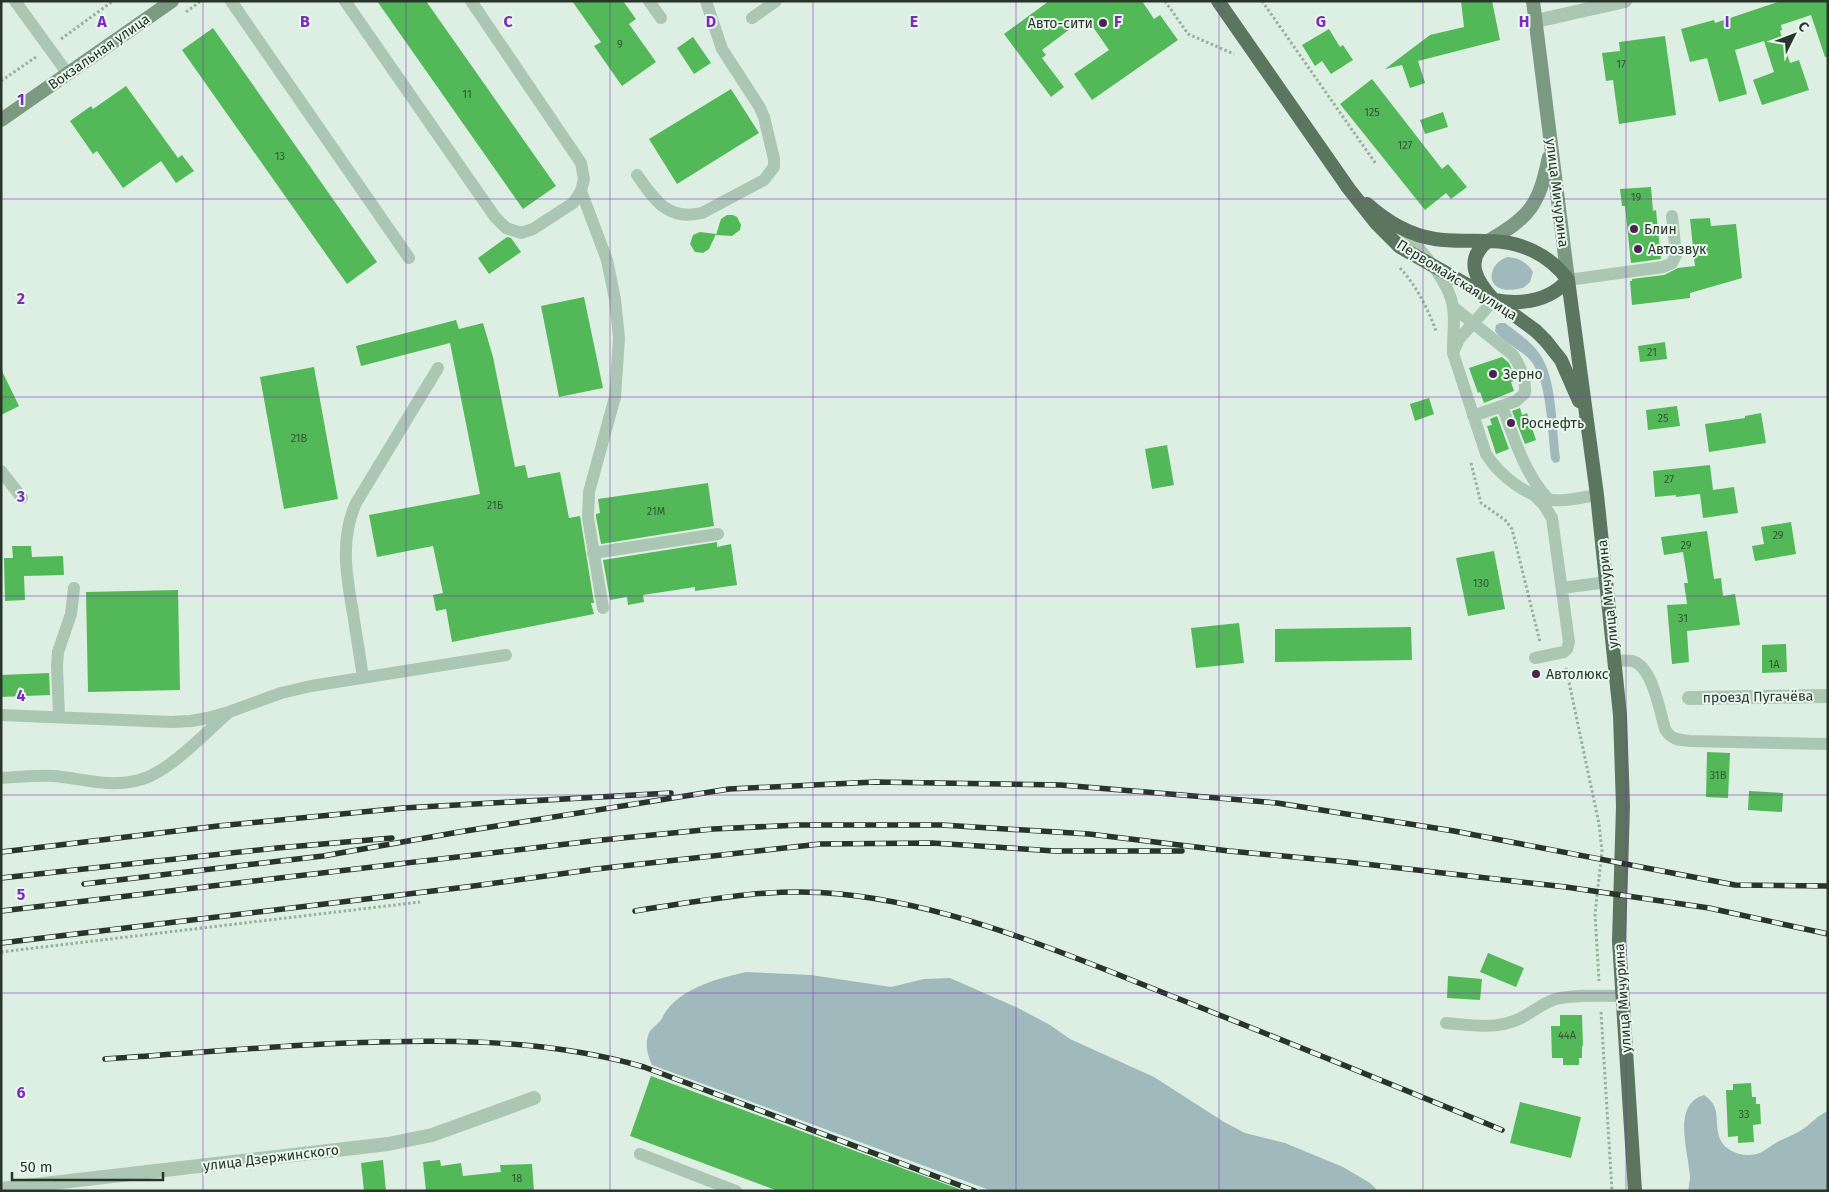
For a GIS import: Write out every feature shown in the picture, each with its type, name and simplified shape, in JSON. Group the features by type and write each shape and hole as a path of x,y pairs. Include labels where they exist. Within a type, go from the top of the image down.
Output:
{"main road":[{"name":"Вокзальная улица","path":"1,120 172,1"},
{"name":"Первомайская улица","path":"1218,1 1366,212 1400,247 1494,300 1536,331 1554,350 1571,379 1587,425"},
{"name":"улица Мичурина","path":"1533,1 1597,495 1615,661 1622,766 1619,933 1634,1191"},
{"path":"1551,147 1544,182 1533,206 1513,226 1488,240 1478,251 1474,267 1479,282 1494,300 1514,303 1533,301 1550,295 1568,280"},
{"name":"Первомайская улица","path":"1349,189 1376,211 1403,229 1434,239 1468,242 1488,240 1518,244 1551,261 1568,280"}],"street":[{"path":"1536,20 1625,1"},
{"name":"проезд Пугачёва","path":"1688,698 1828,696"},
{"name":"улица Дзержинского","path":"8,1189 388,1144 432,1136 534,1098"}],"lane":[{"path":"15,1 68,74"},
{"path":"231,1 409,258"},
{"path":"345,1 495,217 506,228 521,233 533,229 572,203 581,191 584,179 581,163 471,1"},
{"path":"649,1 661,18"},
{"path":"638,175 659,204 679,215 691,215 702,213 764,180 774,167 774,158 764,117 722,48 706,1"},
{"path":"752,18 776,1"},
{"path":"581,191 607,260 615,299 619,338 615,397 589,492 588,505 593,554 603,608"},
{"path":"1568,280 1663,267 1672,264 1676,255 1672,216"},
{"path":"1403,229 1446,287 1453,308 1453,352 1486,454 1492,464 1504,476 1530,492 1547,499 1566,500 1597,495"},
{"path":"1453,352 1458,340 1494,300"},
{"path":"1453,308 1508,350 1517,361 1525,385 1525,393 1516,401 1473,416"},
{"path":"363,678 346,573 347,530 350,516 438,368"},
{"path":"1502,406 1522,458 1547,499"},
{"path":"1,472 22,498"},
{"path":"1530,492 1544,505 1552,518 1569,646 1564,652 1535,658"},
{"path":"1552,518 1556,508 1566,500"},
{"path":"593,554 718,534"},
{"path":"1562,588 1607,582"},
{"path":"59,718 58,659 70,614 74,588"},
{"path":"1,715 171,722 191,721 229,712 289,691 506,654"},
{"path":"1615,661 1630,660 1646,671 1665,730 1673,738 1690,741 1828,744"},
{"path":"1,778 54,776 93,782 122,783 140,780 171,763 229,712"},
{"path":"1446,1023 1486,1027 1502,1025 1520,1019 1547,1002 1558,999 1622,996"},
{"path":"640,1154 736,1191"}],"path":[{"path":"1,81 113,1"},
{"path":"1164,1 1188,34 1233,53 1239,61"},
{"path":"1262,1 1376,164"},
{"path":"1393,261 1408,277 1428,312 1439,339"},
{"path":"1470,458 1481,503 1505,520 1512,530 1538,640 1565,662 1599,824 1602,850 1595,914 1612,1191"},
{"path":"1,952 420,902"}],"shaded area":[{"path":"1508,257 1522,261 1533,272 1530,282 1523,288 1505,290 1496,286 1493,282 1492,272 1494,267 1498,262"},
{"path":"1505,323 1527,341 1539,353 1545,363 1555,403 1559,462 1554,463 1551,459 1544,394 1536,370 1527,357 1495,331 1496,325"},
{"path":"746,972 811,975 891,987 924,979 950,978 1020,1009 1050,1025 1070,1039 1154,1077 1224,1122 1245,1133 1285,1143 1343,1167 1370,1183 1378,1191 992,1191 652,1065 647,1048 648,1035 674,1002 693,989 725,977"},
{"path":"1704,1095 1714,1105 1716,1110 1718,1132 1723,1144 1731,1151 1748,1155 1760,1153 1800,1131 1828,1111 1828,1191 1688,1191 1690,1179 1685,1145 1685,1120 1687,1109 1694,1101"}],"building":[{"path":"377,1 426,1 556,186 523,209"},
{"path":"572,1 623,1 636,19 629,24 656,62 622,86 594,46 601,42"},
{"path":"1049,1 1142,1 1154,19 1160,15 1178,40 1092,100 1074,74 1109,50 1086,17 1042,50 1046,55 1042,58 1064,87 1051,97 1004,34"},
{"path":"1461,1 1492,1 1500,40 1418,61 1425,83 1410,88 1402,65 1385,69 1430,35 1464,27"},
{"path":"1781,1 1828,1 1828,57 1825,57 1811,15 1781,25 1782,30 1780,31 1790,63 1799,60 1809,90 1762,105 1753,80 1774,72 1764,41 1735,50 1747,94 1719,102 1707,58 1690,62 1681,29 1714,20 1715,23"},
{"path":"213,28 377,262 347,284 182,50"},
{"path":"1329,29 1340,47 1343,45 1353,60 1331,74 1322,61 1315,66 1302,45"},
{"path":"1665,36 1676,115 1619,124 1613,80 1606,81 1602,53 1620,51 1619,42"},
{"path":"693,37 711,63 694,74 677,48"},
{"path":"1372,79 1442,169 1448,164 1467,187 1451,199 1446,193 1425,210 1340,104"},
{"path":"126,86 178,158 182,155 194,171 176,183 161,161 123,188 97,151 93,154 70,121 91,106 93,109"},
{"path":"731,89 759,133 677,184 649,139"},
{"path":"1443,112 1448,127 1425,134 1420,120"},
{"path":"1651,187 1653,211 1656,210 1661,259 1631,263 1625,206 1622,206 1620,189"},
{"path":"727,215 737,217 741,225 740,230 732,236 716,235 721,219"},
{"path":"1710,218 1711,226 1736,224 1742,278 1690,293 1690,298 1632,305 1630,281 1632,279 1664,275 1678,268 1695,266 1690,219"},
{"path":"700,232 716,234 709,249 703,253 695,252 690,244 693,235"},
{"path":"507,237 511,238 521,252 489,274 478,258"},
{"path":"584,297 603,388 559,397 541,306"},
{"path":"456,320 459,329 483,323 493,357 515,467 525,465 528,478 560,472 569,518 580,516 594,603 591,603 594,614 452,642 446,609 436,611 433,595 443,593 433,546 377,557 369,515 480,494 450,343 361,366 356,346"},
{"path":"1665,342 1667,359 1640,362 1638,346"},
{"name":"Зерно","path":"1502,357 1509,363 1516,380 1511,382 1514,391 1484,403 1480,392 1478,393 1469,368"},
{"path":"314,367 338,499 284,509 260,377"},
{"path":"1,369 19,406 1,415"},
{"path":"1429,398 1434,414 1415,421 1410,404"},
{"path":"1677,406 1680,426 1648,430 1646,410"},
{"path":"1520,408 1522,415 1527,413 1536,440 1525,444 1512,411"},
{"path":"1761,413 1766,443 1709,452 1705,424 1745,418 1745,416"},
{"path":"1497,416 1509,449 1496,454 1487,426 1492,425 1490,419"},
{"path":"1167,445 1174,485 1152,489 1145,449"},
{"path":"1710,465 1713,490 1734,487 1738,513 1703,518 1700,494 1655,497 1653,471"},
{"path":"708,483 714,526 601,544 596,517 596,514 600,513 598,499"},
{"path":"1791,522 1796,554 1755,561 1752,546 1764,544 1761,527"},
{"path":"1707,531 1714,579 1721,578 1723,596 1735,594 1740,625 1687,631 1689,662 1672,664 1667,605 1687,604 1684,583 1688,583 1683,552 1664,555 1661,537"},
{"path":"717,542 717,547 731,544 737,585 695,591 695,587 643,595 644,602 628,605 627,597 610,600 603,560"},
{"path":"12,546 31,546 32,557 63,556 64,575 24,576 25,600 5,601 4,558 13,558"},
{"path":"1494,551 1505,609 1468,616 1456,558"},
{"path":"178,590 180,690 88,692 86,592"},
{"path":"1239,623 1244,663 1196,668 1191,628"},
{"path":"1411,627 1412,660 1275,662 1275,629"},
{"path":"1786,644 1787,672 1762,673 1762,645"},
{"path":"49,673 50,695 1,697 1,675"},
{"path":"1707,752 1730,753 1728,798 1706,797"},
{"path":"1749,791 1783,793 1782,812 1748,810"},
{"path":"1488,953 1524,968 1516,987 1480,972"},
{"path":"1448,976 1482,979 1480,1000 1447,998"},
{"path":"1560,1015 1582,1015 1583,1046 1579,1065 1563,1065 1563,1058 1552,1058 1551,1026 1560,1026"},
{"path":"651,1076 959,1189 959,1191 778,1191 630,1136"},
{"path":"1751,1083 1752,1097 1756,1097 1756,1104 1760,1104 1761,1124 1753,1125 1754,1142 1738,1143 1738,1136 1728,1137 1726,1090 1733,1090 1733,1084"},
{"path":"1520,1102 1581,1117 1571,1158 1510,1143"},
{"path":"383,1160 386,1191 364,1191 361,1163"},
{"path":"440,1160 441,1166 461,1163 463,1176 501,1172 500,1165 532,1164 534,1191 426,1191 423,1162"}],"railway":[{"path":"84,884 323,856 459,832 729,789 875,782 1061,785 1277,803 1454,831 1735,885 1828,886"},
{"path":"1,852 218,826 403,808 671,793"},
{"path":"1,911 592,841 713,829 799,825 942,825 1089,834 1566,887 1709,908 1828,934"},
{"path":"1,878 277,848 392,838"},
{"path":"1,943 466,887 596,869 820,844 932,843 1055,851 1182,851"},
{"path":"635,911 738,896 789,892 840,894 922,908 1002,931 1042,945 1288,1042 1502,1130"},
{"path":"105,1059 404,1041 485,1042 565,1050 605,1057 644,1067 975,1191"}],"place":[{"name":"Авто-сити","path":"1103,23"},
{"name":"Блин","path":"1634,229"},
{"name":"Автозвук","path":"1638,249"},
{"name":"Зерно","path":"1493,374"},
{"name":"Роснефть","path":"1511,423"},
{"name":"Автолюкс","path":"1536,674"}]}
